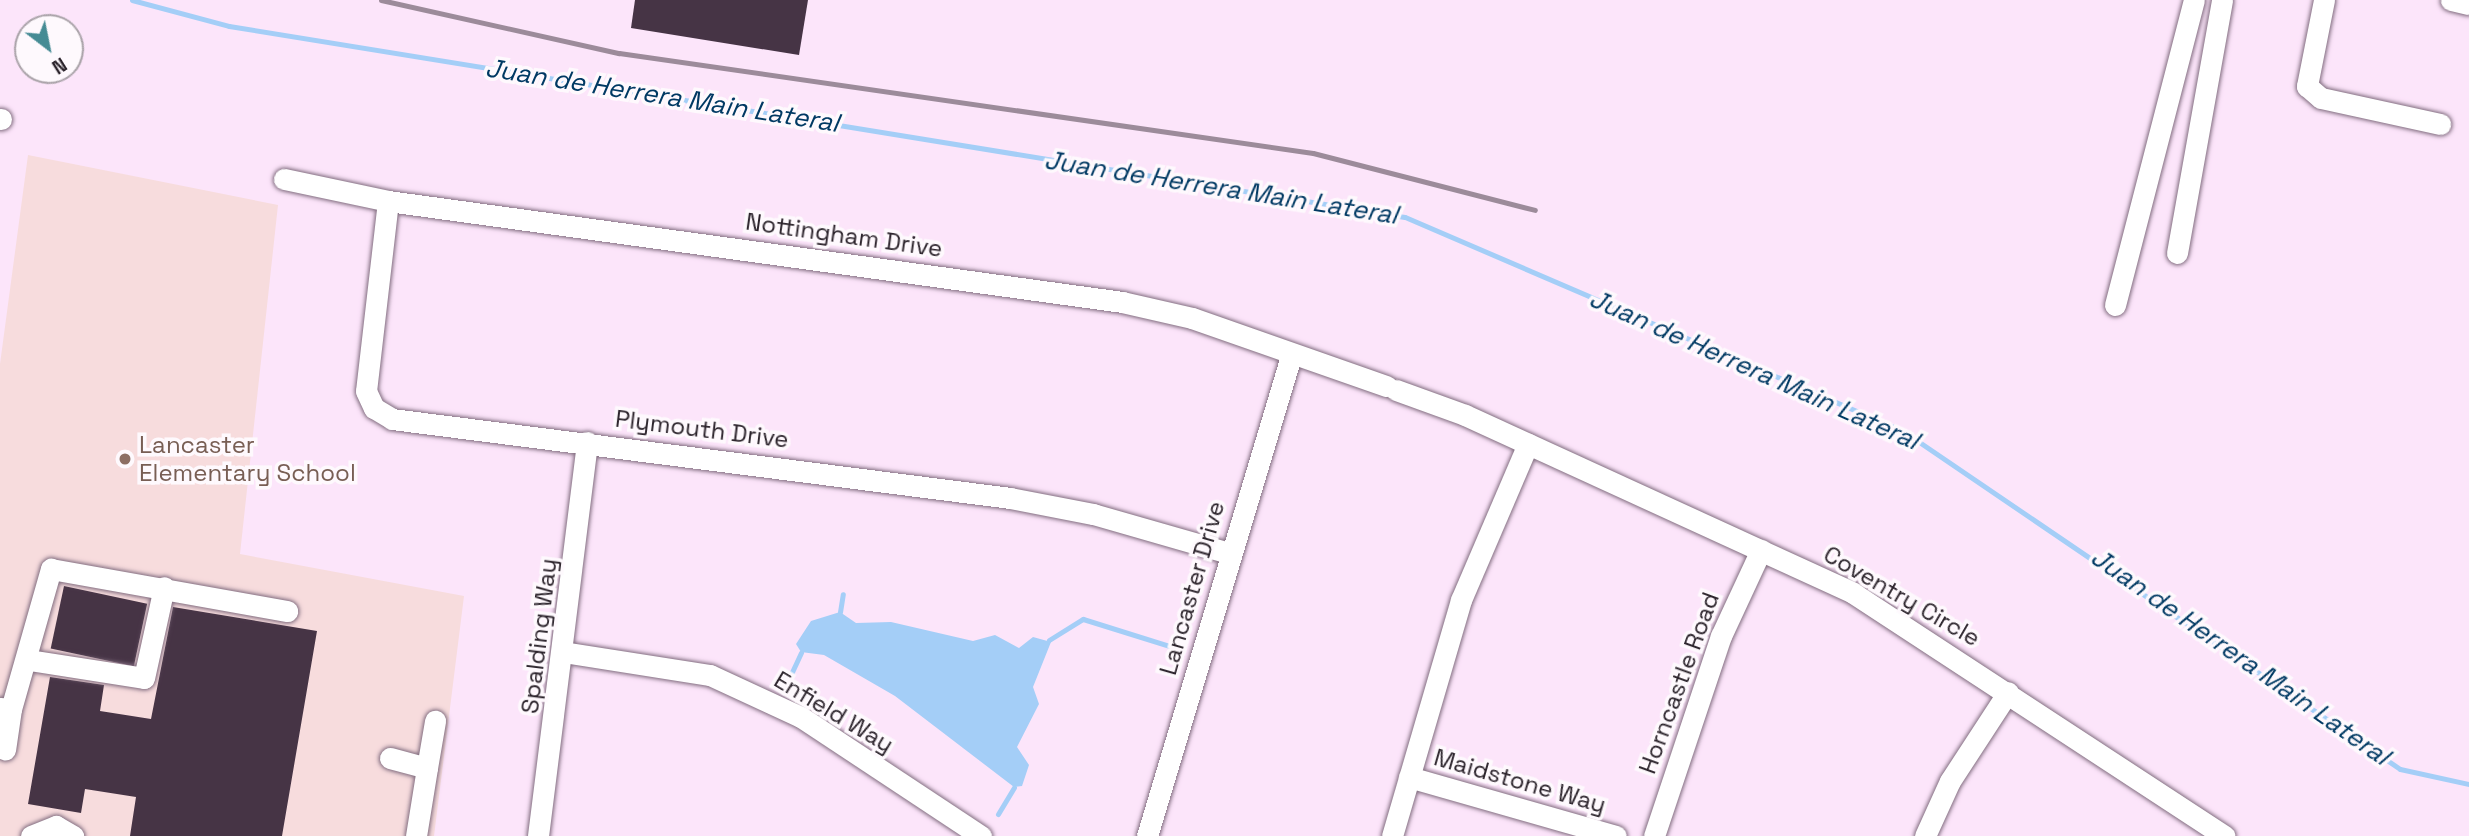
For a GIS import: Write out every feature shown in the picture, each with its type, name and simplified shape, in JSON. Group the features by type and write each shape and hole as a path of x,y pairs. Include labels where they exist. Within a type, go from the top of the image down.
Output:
{"street":[{"path":"2115,305 2194,0"},
{"path":"2177,253 2222,0"},
{"path":"2324,0 2307,86 2321,98 2440,124"},
{"path":"2451,0 2469,4"},
{"name":"Nottingham Drive","path":"284,179 388,201 1122,302 1192,318 1291,356 1465,415"},
{"name":"Plymouth Drive","path":"388,201 367,353 366,391 374,408 392,419 1010,498 1093,514 1229,553"},
{"name":"Lancaster Drive","path":"1147,836 1229,553 1291,356"},
{"name":"Coventry Circle","path":"1465,415 1863,599 2008,692 2217,834"},
{"name":"Spalding Way","path":"538,836 563,652 587,442"},
{"path":"1392,836 1461,600 1528,444"},
{"name":"Horncastle Road","path":"1654,836 1721,636 1761,550"},
{"path":"5,750 6,708 29,660 51,569 287,611"},
{"path":"29,660 144,678 164,587"},
{"name":"Enfield Way","path":"563,652 710,675 801,718 981,836"},
{"path":"1925,836 1950,781 2008,692"},
{"path":"416,836 435,721"},
{"path":"390,758 427,768"},
{"name":"Maidstone Way","path":"1409,777 1616,836"},
{"path":"31,836 56,826 73,836"}],"shaded area":[{"name":"Lancaster Elementary School","path":"28,155 278,205 240,554 464,596 434,836 0,836 0,364"}],"water":[{"path":"840,612 856,623 891,622 973,641 995,635 1019,648 1033,637 1051,642 1033,687 1039,704 1017,747 1029,765 1022,786 1014,787 895,696 824,655 801,652 796,644 811,621"}],"building":[{"path":"635,0 808,0 799,55 631,28"},
{"path":"64,586 147,604 134,666 51,649"},
{"path":"173,607 317,631 282,836 130,836 136,797 85,789 81,813 28,804 50,677 104,685 100,711 151,719"}],"waterway":[{"name":"Juan de Herrera Main Lateral","path":"132,0 229,26 1405,217 1903,431 2400,769 2469,784"},
{"path":"840,612 843,594"},
{"path":"1049,640 1083,619 1179,649"},
{"path":"785,687 801,652"},
{"path":"998,814 1014,787"}],"railway":[{"path":"381,0 619,53 1313,153 1535,210"}],"place":[{"name":"Lancaster Elementary School","path":"125,459"}]}
